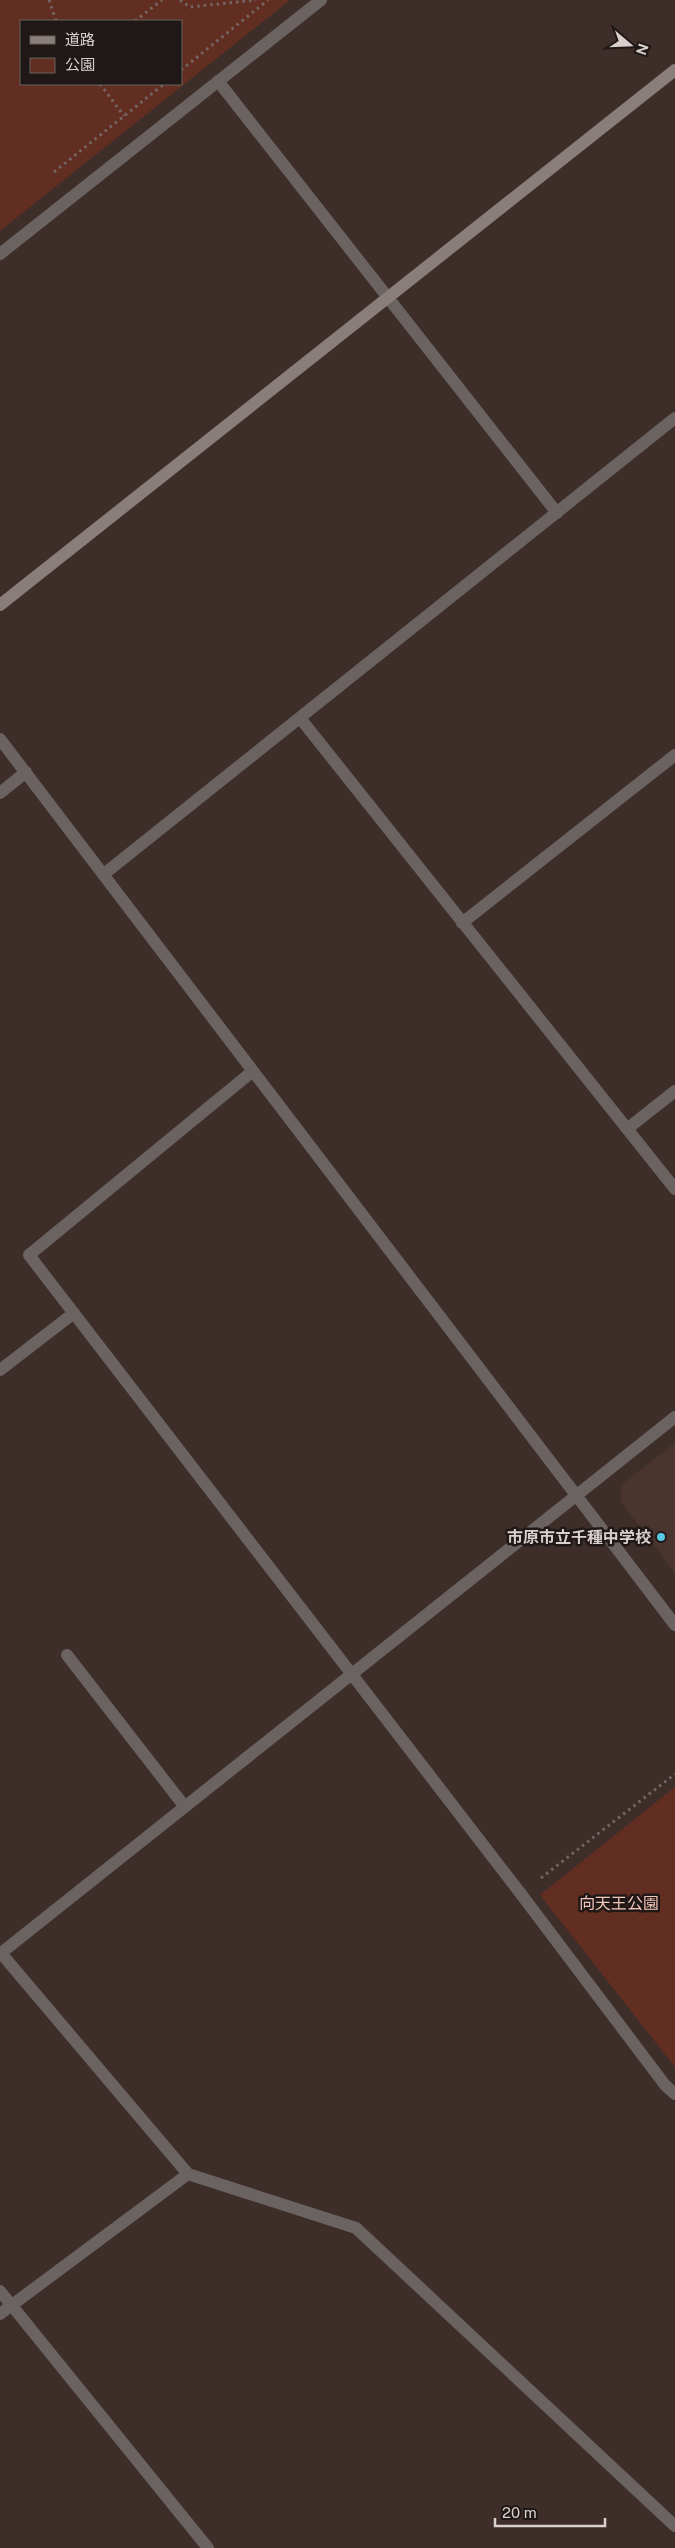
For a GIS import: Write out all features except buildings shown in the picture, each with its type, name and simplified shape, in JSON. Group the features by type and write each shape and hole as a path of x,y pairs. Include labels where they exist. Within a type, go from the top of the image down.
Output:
{"street":[{"path":"0,254 321,0"},
{"path":"0,605 675,70"},
{"path":"218,81 558,513"},
{"path":"104,874 675,418"},
{"path":"300,718 675,1189"},
{"path":"0,739 675,1624"},
{"path":"462,923 675,755"},
{"path":"0,793 26,772"},
{"path":"253,1071 29,1256 520,1894 665,2086 675,2094"},
{"path":"627,1129 675,1091"},
{"path":"0,1370 74,1313"},
{"path":"675,1417 352,1675 0,1952 188,2174 356,2228 675,2526"},
{"path":"67,1655 185,1807"},
{"path":"0,2314 188,2174"},
{"path":"0,2291 13,2304 208,2548"}],"path":[{"path":"49,0 56,20"},
{"path":"136,20 162,0"},
{"path":"180,0 190,7 256,0"},
{"path":"182,69 268,0"},
{"path":"101,85 124,116"},
{"path":"54,172 163,85"},
{"path":"520,1894 675,1774"}],"shaded area":[{"name":"市原市立千種中学校","path":"675,1443 675,1573 620,1501 622,1484"}],"green space":[{"path":"0,0 290,0 0,231"},
{"name":"向天王公園","path":"675,1787 675,2067 540,1895"}],"place":[{"name":"市原市立千種中学校","path":"661,1537"}]}
